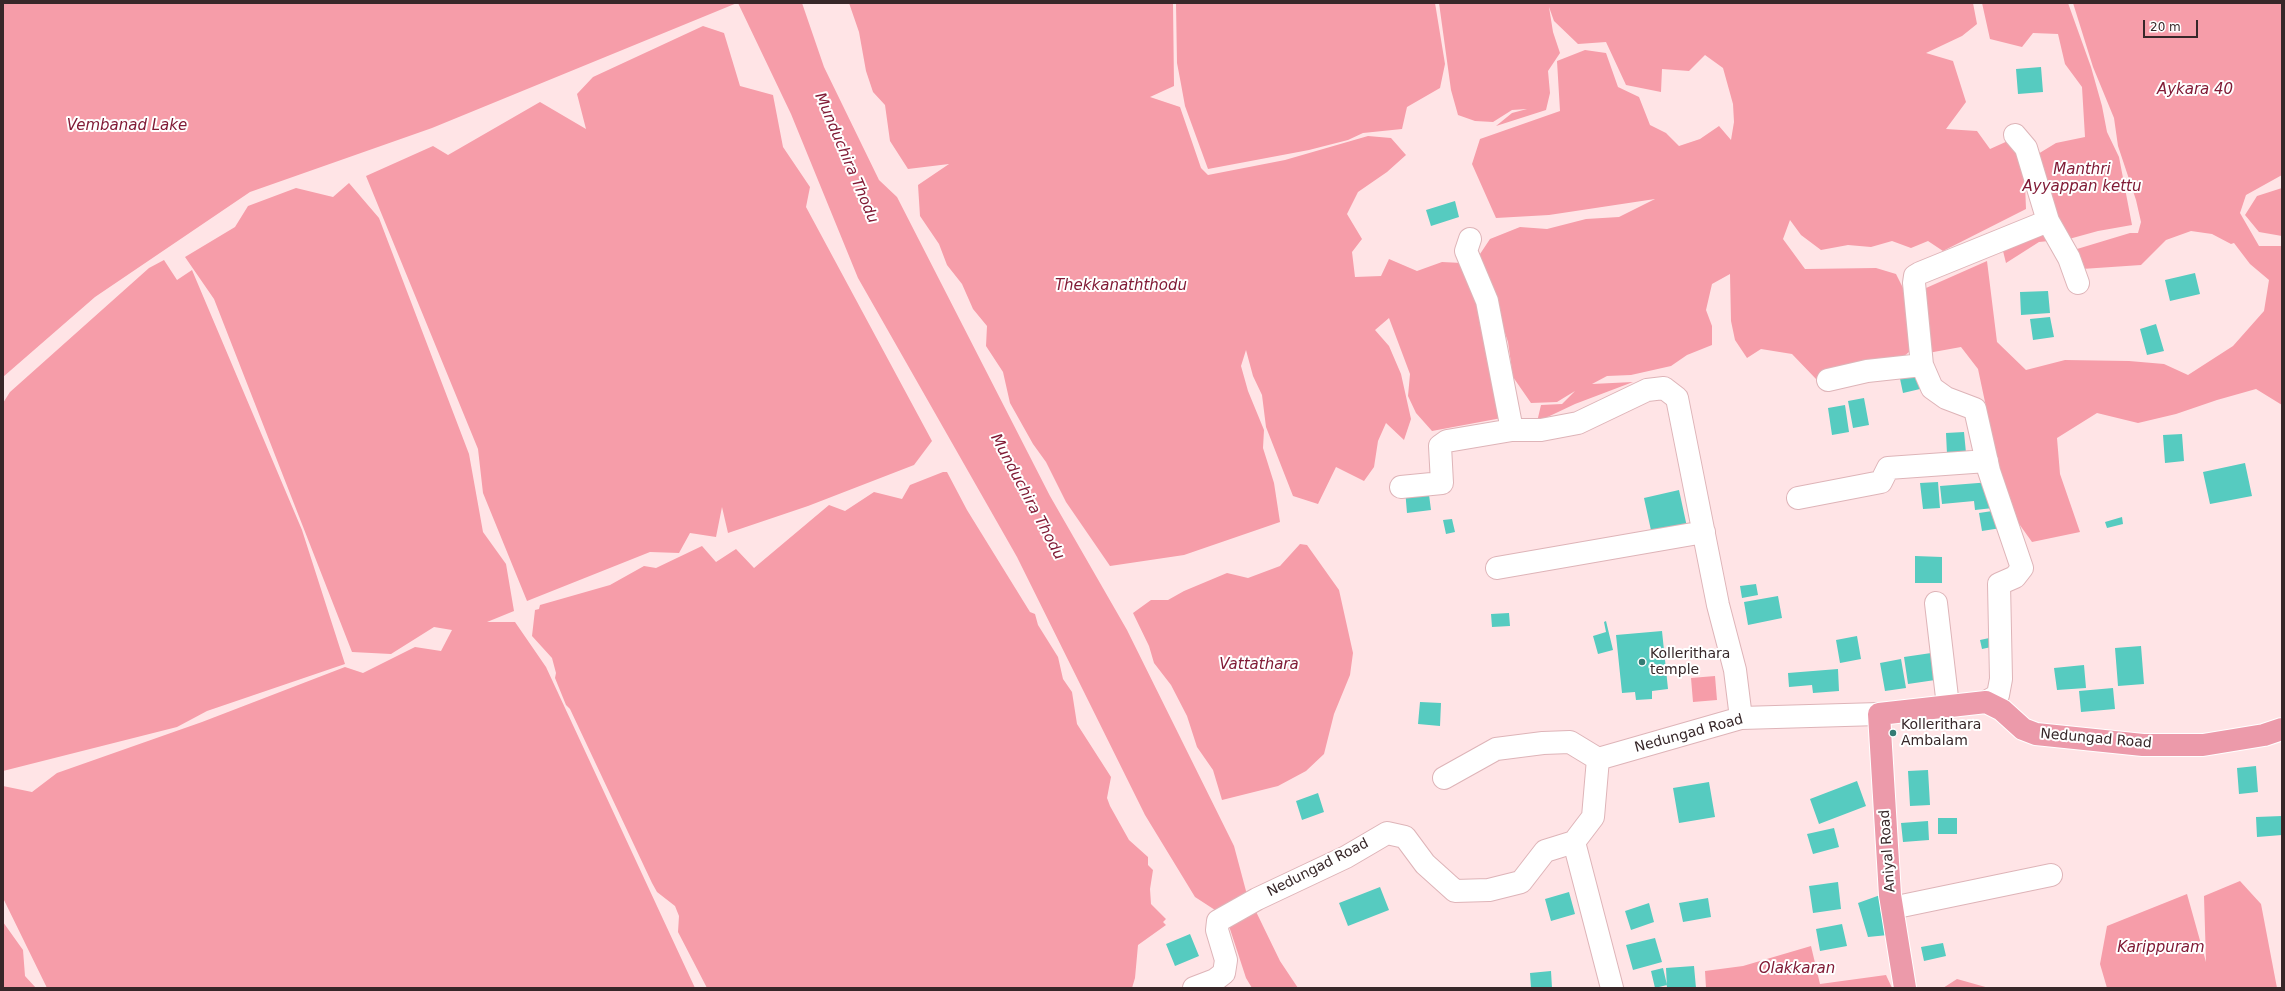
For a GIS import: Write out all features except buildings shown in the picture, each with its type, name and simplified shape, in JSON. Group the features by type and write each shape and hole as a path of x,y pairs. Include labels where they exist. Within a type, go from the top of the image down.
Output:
{"main road":[{"name":"Nedungad Road","path":"1879,714 1986,702 2002,710 2023,729 2036,734 2143,745 2203,745 2264,735 2282,729"},
{"name":"Aniyal Road","path":"1879,714 1892,908 1904,988"}],"street":[{"path":"2015,135 2026,148 2051,226 2069,258 2078,284"},
{"path":"1986,702 1998,695 2001,678 1999,584 2015,577 2022,568 1987,461 1975,410 1946,398 1932,388 1922,365 1915,276 2051,226"},
{"path":"1470,240 1466,251 1489,311 1512,430"},
{"path":"1828,380 1867,371 1922,365"},
{"path":"1401,487 1442,483 1440,446 1447,441 1512,430 1541,430 1578,423 1647,390 1664,388 1677,398 1718,605 1734,670 1741,718"},
{"path":"1798,498 1882,482 1888,468 1987,461"},
{"path":"1497,568 1704,532"},
{"path":"1936,603 1948,706"},
{"name":"Nedungad Road","path":"1598,759 1741,718 1879,714"},
{"path":"1444,778 1496,749 1543,743 1570,742 1598,759 1593,817 1574,842 1612,988"},
{"name":"Nedungad Road","path":"1194,988 1215,980 1224,973 1226,960 1217,930 1218,922 1257,899 1346,858 1387,833 1405,837 1425,864 1454,891 1489,890 1521,882 1545,851 1574,842"},
{"path":"1892,908 2051,875"}],"water":[{"name":"Vembanad Lake","path":"3,3 737,3 432,128 250,192 95,297 3,377"},
{"name":"Munduchira Thodu","path":"738,3 802,3 824,67 879,180 897,197 1050,496 1127,630 1234,846 1246,891 1280,961 1298,988 1252,988 1246,978 1229,926 1215,910 1195,897 1145,815 1017,557 858,278 791,114"},
{"name":"Thekkanaththodu","path":"849,3 1173,3 1174,86 1150,97 1180,107 1201,168 1208,175 1285,160 1368,136 1391,138 1406,155 1387,172 1358,192 1347,214 1362,239 1352,252 1355,277 1381,276 1389,259 1417,271 1442,262 1462,263 1476,260 1490,239 1520,227 1547,229 1586,219 1619,217 1655,199 1549,215 1496,218 1472,164 1480,139 1560,111 1557,61 1585,50 1606,53 1618,87 1639,97 1650,125 1666,133 1679,146 1700,139 1719,126 1731,140 1734,122 1733,104 1723,68 1705,55 1689,71 1662,69 1661,92 1626,85 1606,42 1578,44 1554,21 1549,7 1553,32 1560,53 1548,71 1550,93 1546,110 1496,126 1512,113 1527,109 1512,110 1493,122 1475,121 1458,115 1451,90 1439,3 1973,3 1977,24 1962,36 1926,53 1953,61 1966,102 1946,129 1977,131 1990,149 2010,140 2024,158 2026,209 1943,251 1928,241 1911,248 1892,241 1871,247 1848,245 1821,250 1801,235 1790,220 1783,239 1805,269 1876,268 1896,274 1907,296 1915,347 1897,362 1843,371 1816,379 1792,354 1761,349 1747,358 1735,340 1731,321 1730,274 1712,284 1706,310 1712,326 1712,345 1687,355 1671,366 1631,375 1607,376 1592,384 1633,382 1575,404 1537,422 1541,405 1562,404 1575,391 1557,402 1531,403 1513,377 1508,342 1497,310 1507,417 1432,431 1416,413 1408,396 1410,374 1389,318 1375,330 1389,346 1401,374 1411,419 1404,440 1386,423 1378,441 1374,467 1364,481 1336,467 1318,504 1293,496 1266,427 1262,395 1253,376 1246,350 1241,366 1248,391 1264,430 1263,448 1274,483 1280,522 1184,555 1110,566 1066,502 1046,462 1033,444 1010,403 1003,372 986,346 987,326 973,309 962,284 947,265 939,244 920,216 918,185 949,164 908,169 890,141 885,105 873,92 866,71 859,32"},
{"path":"1176,3 1435,3 1445,64 1440,88 1407,107 1402,129 1363,133 1348,140 1309,150 1208,169 1185,106 1177,63"},
{"name":"Manthri Ayyappan kettu","path":"1982,3 2068,3 2091,67 2102,106 2107,132 2119,157 2132,225 2098,231 2069,239 2039,242 2006,263 2001,243 2035,230 2033,157 2056,143 2085,137 2082,87 2065,64 2058,34 2033,33 2022,47 1990,39"},
{"name":"Aykara 40","path":"2073,3 2282,3 2282,175 2246,195 2240,213 2259,246 2282,246 2282,405 2256,389 2176,414 2138,423 2097,413 2057,438 2060,474 2080,532 2032,542 2012,514 2002,482 1978,369 1961,347 1928,353 1926,288 1987,261 1997,342 2026,370 2065,360 2129,361 2164,364 2188,375 2233,346 2264,311 2269,280 2250,264 2234,243 2231,244 2212,234 2191,231 2166,240 2141,265 2082,269 2077,249 2130,233 2138,233 2141,222 2136,200 2118,146 2114,118 2093,67"},
{"path":"703,26 724,33 740,86 773,95 783,147 810,187 806,207 932,441 914,465 808,506 728,533 722,507 716,537 690,533 679,553 650,552 527,601 483,493 478,449 366,176 433,146 448,155 540,102 586,129 577,94 593,77"},
{"path":"349,183 379,218 469,454 483,532 506,564 514,611 487,622 515,622 546,667 695,988 47,988 3,898 3,786 32,792 57,773 202,722 345,667 363,673 415,647 441,651 452,630 434,627 391,654 352,652 214,299 185,257 235,227 248,206 296,188 333,197"},
{"path":"2282,188 2282,236 2259,232 2245,215 2257,196"},
{"path":"164,260 177,280 192,270 302,530 345,664 207,711 177,727 3,771 3,403 10,392 149,268"},
{"path":"943,472 947,472 967,510 1030,612 1035,614 1038,625 1058,657 1063,679 1072,692 1077,724 1111,777 1107,798 1110,806 1129,840 1148,857 1148,865 1153,870 1150,889 1151,904 1166,919 1163,922 1166,925 1138,945 1135,978 1132,988 707,988 678,932 679,916 675,906 657,892 652,883 570,709 566,705 555,678 556,673 552,658 532,636 535,610 539,609 540,605 610,585 644,566 656,568 702,546 716,562 736,549 754,568 829,505 845,511 874,492 902,499 910,485"},
{"name":"Vattathara","path":"1300,544 1307,545 1339,590 1353,653 1350,675 1334,714 1324,754 1306,771 1278,786 1222,800 1213,770 1197,747 1187,716 1171,685 1154,663 1149,646 1133,613 1151,600 1168,600 1184,591 1227,573 1248,578 1280,566"},
{"path":"1715,676 1717,700 1693,702 1691,678"},
{"name":"Karippuram","path":"2240,881 2261,904 2277,988 2107,988 2100,964 2107,926 2187,894 2206,962 2204,896"},
{"path":"3,922 23,950 25,976 36,988 3,988"},
{"name":"Olakkaran","path":"1811,946 1820,984 1886,975 1892,988 1706,988 1705,971 1743,966"},
{"path":"1957,979 1989,988 1943,988"}],"place":[{"name":"Kollerithara temple","path":"1642,662"},
{"name":"Kollerithara Ambalam","path":"1893,733"}]}
